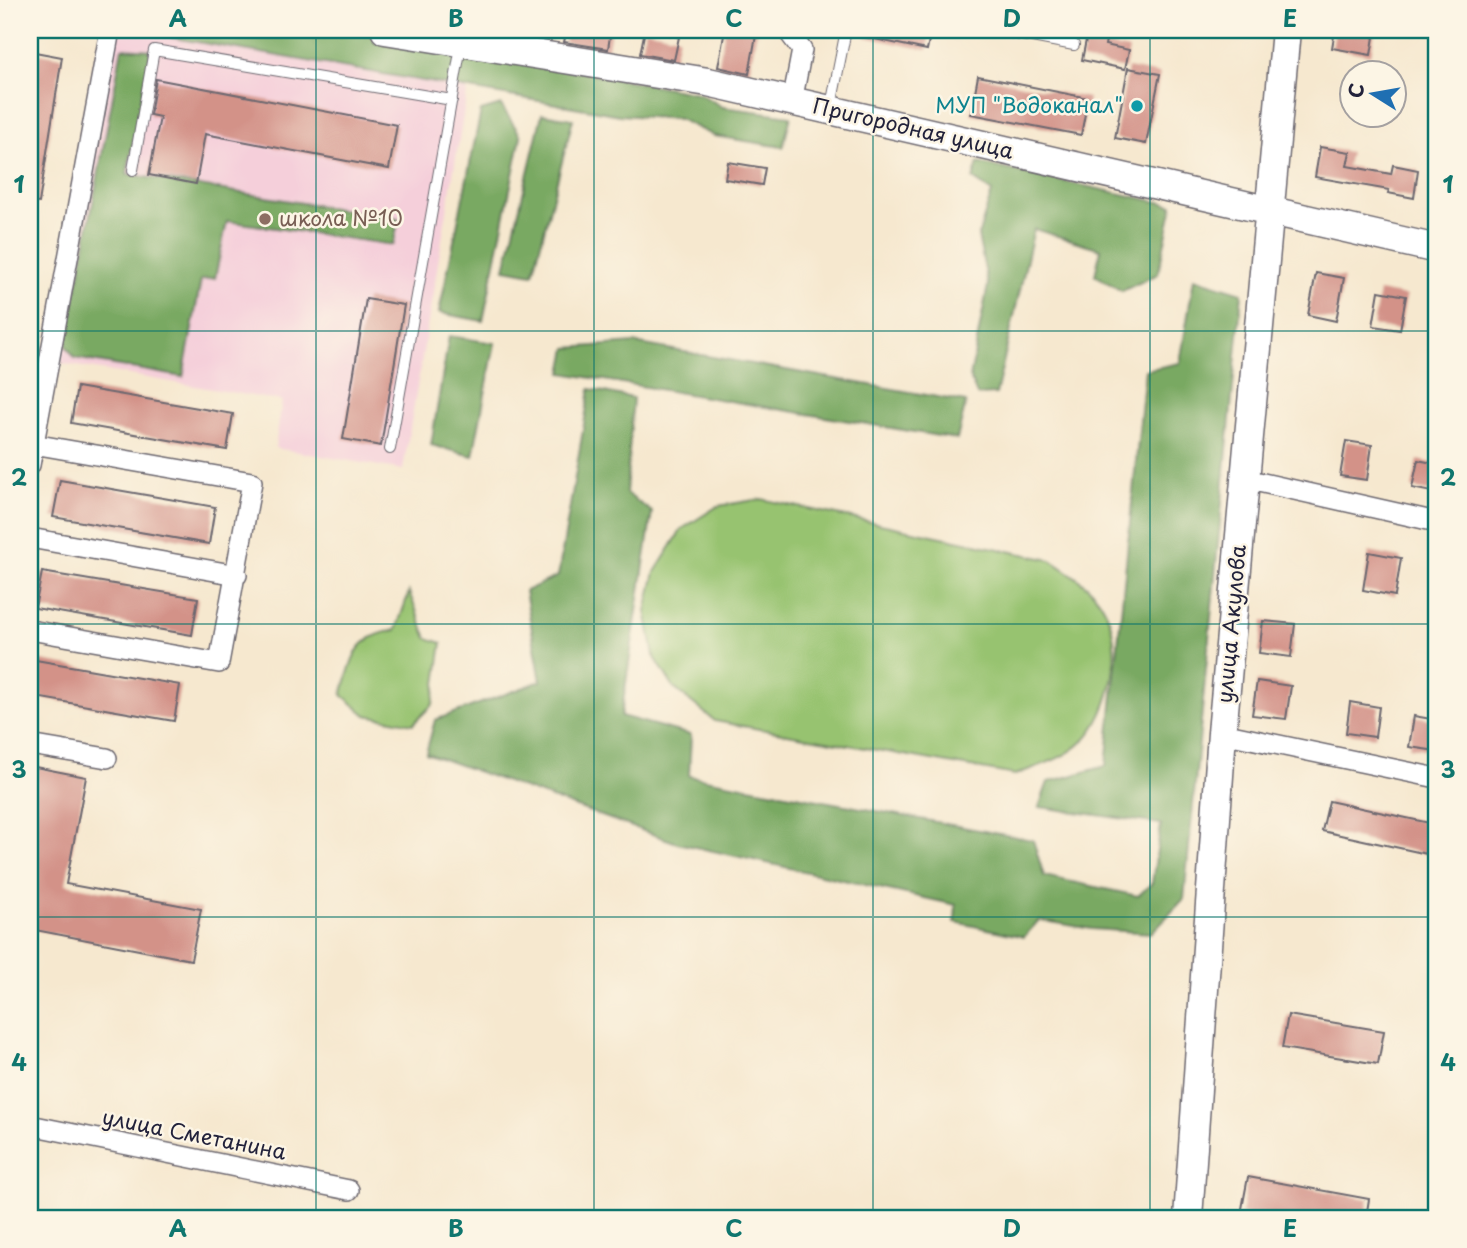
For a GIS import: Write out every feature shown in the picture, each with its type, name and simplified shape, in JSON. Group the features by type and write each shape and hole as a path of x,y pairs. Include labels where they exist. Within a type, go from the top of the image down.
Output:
{"main road":[{"name":"Пригородная улица","path":"385,30 708,82 1437,249"},
{"name":"улица Акулова","path":"1188,1218 1222,733 1286,30"}],"street":[{"path":"30,465 110,30"},
{"path":"787,30 802,50 792,102"},
{"path":"30,630 219,663 252,482 33,444"},
{"path":"1245,479 1437,522"},
{"path":"30,538 237,575"},
{"path":"1222,733 1437,778"},
{"path":"30,745 107,758"},
{"name":"улица Сметанина","path":"30,1125 349,1189"}],"lane":[{"path":"830,110 846,30"},
{"path":"996,30 1074,45"},
{"path":"390,449 462,42"},
{"path":"133,170 154,50 452,100"}],"shaded area":[{"name":"школа №10","path":"117,30 204,30 470,75 403,470 275,448 282,401 60,363"}],"green space":[{"path":"128,30 345,30 698,93 723,107 791,116 783,147 714,136 679,119 620,115"},
{"path":"122,48 151,50 127,174 399,219 393,245 227,221 215,278 201,280 183,377 75,358 66,346"},
{"path":"501,105 521,136 483,321 439,313 481,111"},
{"path":"542,114 573,119 533,274 505,269"},
{"path":"978,163 1173,205 1158,274 1122,291 1095,275 1101,249 1034,229 996,394 977,395 970,378 988,285 978,236 992,192 973,179"},
{"path":"1194,278 1242,293 1184,899 1151,933 1092,929 1039,920 1024,937 955,922 956,905 677,843 426,753 435,720 541,681 525,591 558,576 590,389 633,398 626,493 652,512 621,716 691,735 689,776 1033,840 1044,876 1138,896 1152,883 1161,824 1039,807 1048,782 1106,766 1145,370 1180,363"},
{"path":"449,336 495,343 473,456 431,445"},
{"path":"634,343 966,402 957,439 562,373 567,348"},
{"path":"761,499 1051,560 1066,570 1087,586 1103,606 1114,639 1113,677 1109,696 1093,729 1067,753 1015,775 715,721 674,688 654,656 646,611 655,572 682,529 718,506"},
{"path":"409,592 427,638 442,643 433,704 413,724 366,715 342,695 357,651 371,638 396,630"}],"building":[{"path":"567,30 611,30 608,49 564,42"},
{"path":"645,30 679,37 674,60 640,54"},
{"path":"725,30 757,30 749,74 718,67"},
{"path":"866,30 931,30 927,50 865,37"},
{"path":"1088,30 1108,30 1105,45 1129,50 1125,69 1082,60"},
{"path":"1335,30 1375,31 1371,55 1332,48"},
{"path":"35,52 62,57 39,203 30,202 30,56 35,57"},
{"name":"МУП \"Водоканал\"","path":"1128,68 1160,74 1146,144 1115,138"},
{"path":"978,76 1088,98 1081,135 971,114"},
{"name":"школа №10","path":"156,79 397,125 389,169 205,134 196,184 149,175 160,117 150,115"},
{"path":"1320,147 1350,152 1347,166 1391,174 1393,165 1418,170 1414,198 1388,193 1389,190 1315,177"},
{"path":"728,162 765,168 762,185 725,179"},
{"path":"1316,273 1344,278 1336,321 1308,315"},
{"path":"1379,291 1406,296 1400,330 1373,326"},
{"path":"366,299 404,305 381,446 343,439"},
{"path":"77,387 233,414 227,450 71,423"},
{"path":"1346,441 1372,445 1367,480 1340,476"},
{"path":"1418,460 1437,464 1437,493 1412,488"},
{"path":"60,480 215,507 209,544 53,517"},
{"path":"1369,552 1401,558 1395,596 1363,590"},
{"path":"42,572 198,598 192,635 35,608"},
{"path":"1263,621 1295,624 1291,657 1259,653"},
{"path":"30,659 180,685 174,721 30,696"},
{"path":"1257,681 1291,686 1286,719 1252,715"},
{"path":"1350,702 1379,707 1375,737 1346,733"},
{"path":"1414,716 1437,720 1437,751 1409,747"},
{"path":"30,766 86,777 66,884 201,909 191,960 30,929"},
{"path":"1329,801 1434,824 1427,854 1322,831"},
{"path":"1288,1015 1384,1031 1378,1064 1282,1048"},
{"path":"1248,1177 1369,1199 1366,1218 1263,1218 1241,1214"}],"place":[{"name":"МУП \"Водоканал\"","path":"1137,106"},
{"name":"школа №10","path":"265,219"}]}
